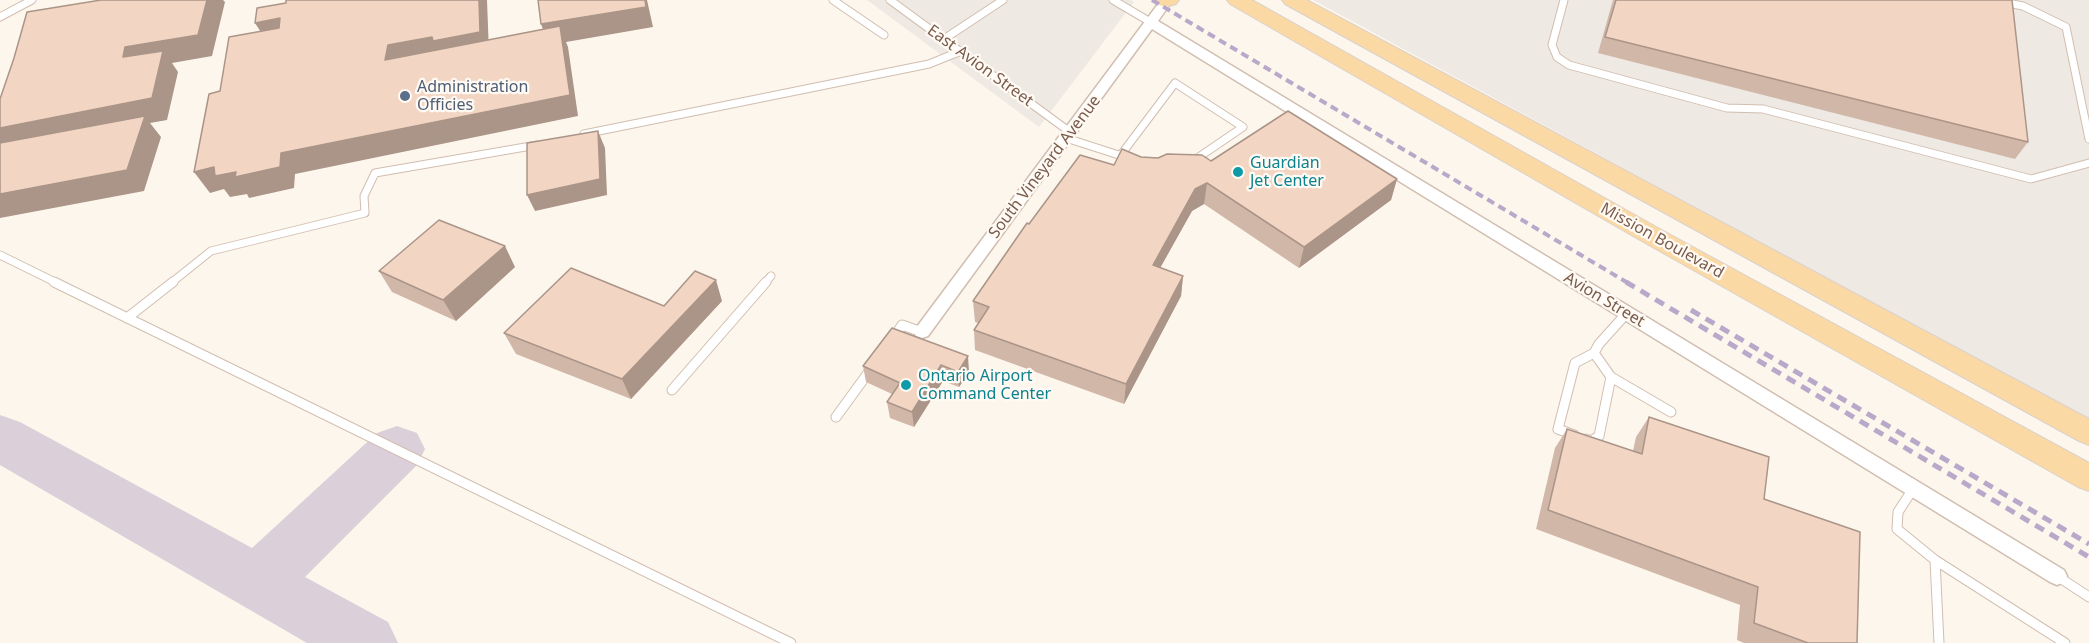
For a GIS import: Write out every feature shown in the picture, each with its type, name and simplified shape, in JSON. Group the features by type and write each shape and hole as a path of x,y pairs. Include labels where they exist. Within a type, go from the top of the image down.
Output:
{"main road":[{"name":"Mission Boulevard","path":"1237,0 1649,234 2089,478"},
{"path":"1292,0 2089,433"}],"street":[{"name":"South Vineyard Avenue","path":"922,332 1168,0"},
{"name":"Avion Street","path":"1152,23 2057,576"}],"lane":[{"path":"0,17 32,0"},
{"path":"832,0 884,35"},
{"name":"East Avion Street","path":"890,0 961,51 1068,135 1136,160"},
{"path":"944,39 962,30 979,13 1003,0"},
{"path":"1113,0 1152,23"},
{"path":"1564,0 1552,45 1557,57 1569,65 1726,108 1763,109 2031,179 2089,163"},
{"path":"1992,0 2022,3 2066,27 2089,139"},
{"path":"574,136 928,64 961,51"},
{"path":"1120,156 1175,83 1243,127 1196,159 1185,159"},
{"path":"127,318 211,251 365,213 364,196 375,173 541,144"},
{"path":"0,255 791,643"},
{"path":"672,390 771,276"},
{"path":"1611,377 1599,436 1592,441 1557,429 1575,363 1594,353 1599,344 1626,314"},
{"path":"884,351 902,325 922,332"},
{"path":"1594,353 1611,377 1671,412"},
{"path":"836,417 878,359"},
{"path":"1913,489 1898,512 1897,529 1935,560 2065,643"},
{"path":"1935,560 1939,643"},
{"path":"2057,576 2089,597"}],"shaded area":[{"path":"867,0 1131,0 1134,2 1039,127"},
{"path":"1313,0 2089,0 2089,420"}],"building":[{"path":"101,0 207,0 198,35 125,47 123,57 163,51 152,98 0,128 0,99 27,12"},
{"name":"Administration Officies","path":"286,0 479,0 480,32 433,41 432,37 388,45 385,60 560,26 570,95 281,153 280,167 235,177 236,172 215,176 214,167 194,172 209,94 220,91 229,37 279,28 280,18 255,23 257,8 286,3"},
{"path":"538,0 645,0 646,7 541,24"},
{"path":"1616,0 2012,0 2028,142 1605,37"},
{"path":"1288,111 1397,179 1304,247 1207,183 1195,189 1153,265 1183,276 1126,384 974,330 989,307 973,301 1027,223 1029,224 1080,155 1114,165 1122,149 1141,157 1158,158 1167,154 1202,155 1211,161"},
{"path":"145,116 127,170 0,194 0,143"},
{"path":"598,131 600,179 527,195 527,143"},
{"path":"439,220 505,246 443,300 379,271"},
{"path":"571,268 664,306 695,271 716,280 622,379 504,333"},
{"path":"892,328 968,356 958,372 941,365 912,412 887,402 900,383 863,366"},
{"path":"1649,417 1769,457 1764,499 1860,532 1857,643 1808,643 1754,623 1758,587 1548,510 1567,429 1642,454"}],"taxiway":[{"path":"0,438 366,643"},
{"path":"258,582 397,449"}],"railway":[{"path":"1152,0 1628,283"},
{"path":"1626,282 2089,557"},
{"path":"1691,310 2089,544"}],"place":[{"name":"Administration Officies","path":"405,96"},
{"name":"Guardian Jet Center","path":"1238,172"},
{"name":"Ontario Airport Command Center","path":"906,385"}]}
